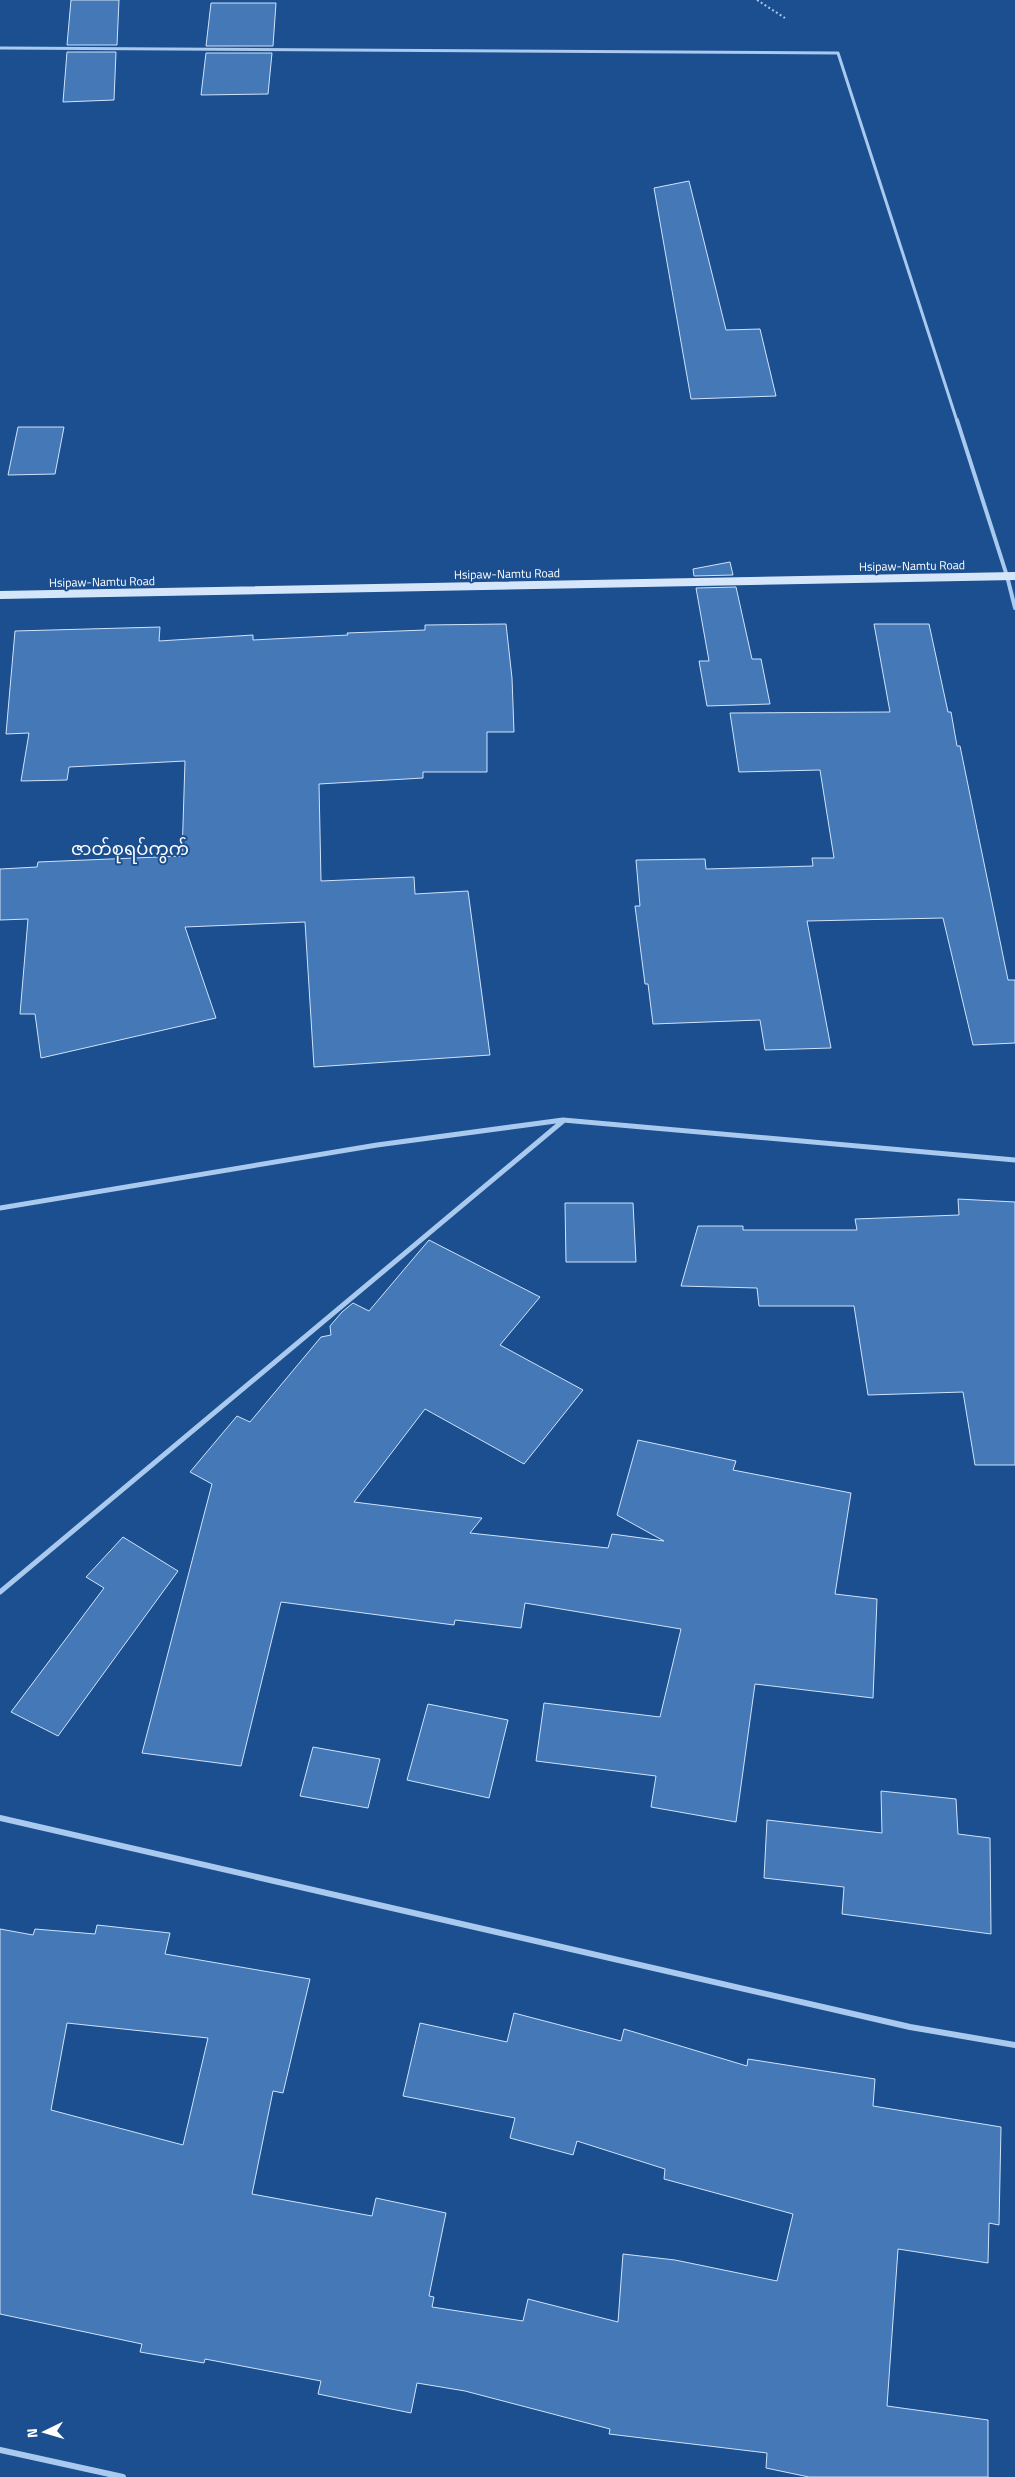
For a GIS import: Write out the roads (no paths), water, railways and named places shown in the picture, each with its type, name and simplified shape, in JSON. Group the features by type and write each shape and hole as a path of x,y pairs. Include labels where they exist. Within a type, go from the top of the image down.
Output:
{"main road":[{"name":"Hsipaw-Namtu Road","path":"0,595 1011,576"}],"street":[{"path":"0,48 838,53 1011,576 1015,608"},
{"path":"0,1208 376,1145 564,1120 1015,1160"},
{"path":"0,1592 564,1120"},
{"path":"0,1818 910,2027 1015,2045"},
{"path":"0,2450 123,2477"}],"district":[{"name":"ဇာတ်စုရပ်ကွက်","path":"130,849"}]}
